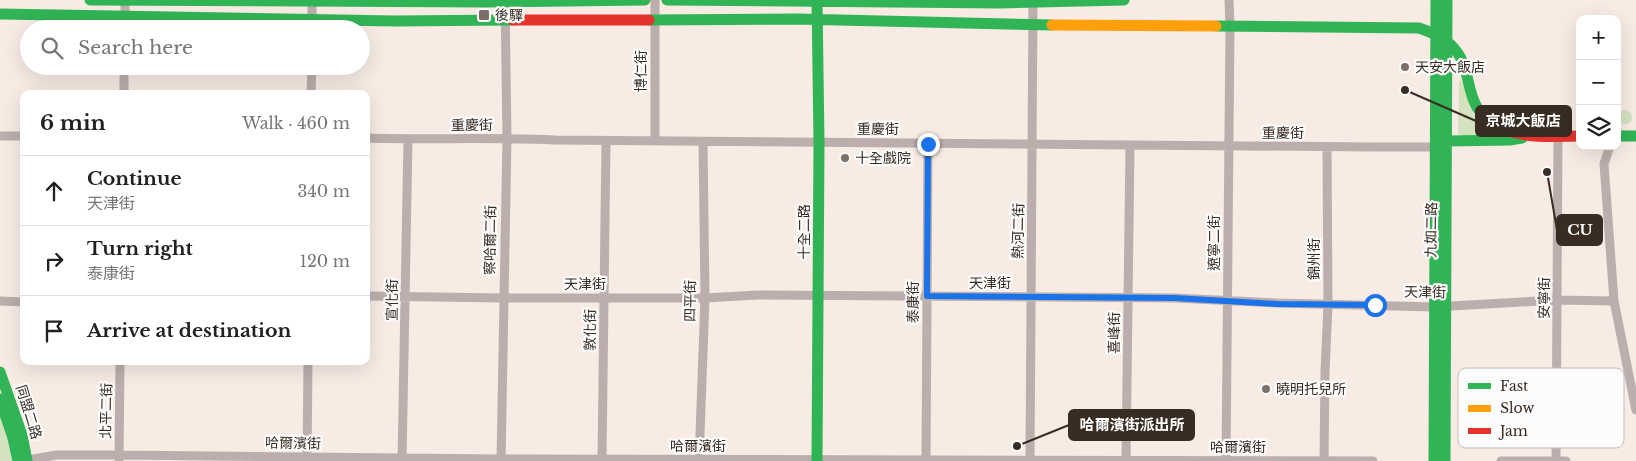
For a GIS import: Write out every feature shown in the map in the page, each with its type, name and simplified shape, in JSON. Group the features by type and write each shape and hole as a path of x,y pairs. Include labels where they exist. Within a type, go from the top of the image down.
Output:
{"main road":[{"path":"90,0 645,0"},
{"path":"667,0 1000,3 1124,0"},
{"name":"九如二路","path":"1436,0 1435,147 1446,461"},
{"name":"九如二路","path":"1434,461 1447,141 1447,0"},
{"name":"十全二路","path":"817,1 819,143 817,460"},
{"path":"0,14 83,20"},
{"path":"370,23 505,20 817,19 1033,24 1419,28 1436,34 1448,42 1460,59 1472,100 1481,113 1493,124 1518,134 1576,136"},
{"path":"1447,141 1510,140 1536,136"},
{"path":"1621,136 1636,136"},
{"name":"同盟二路","path":"0,372 22,435 24,461"},
{"name":"同盟二路","path":"0,399 13,438 24,461"}],"street":[{"path":"125,0 125,20"},
{"path":"312,0 312,20"},
{"name":"博仁街","path":"655,0 655,141"},
{"name":"遼寧二街","path":"1226,461 1229,0"},
{"name":"察哈爾二街","path":"501,460 507,138 505,1"},
{"name":"熱河二街","path":"1030,461 1033,1"},
{"path":"124,75 124,90"},
{"path":"311,90 312,75"},
{"path":"0,136 20,136"},
{"name":"安寧街","path":"1557,368 1558,136"},
{"name":"重慶街","path":"370,138 1327,147 1435,147 1447,141"},
{"name":"宣化街","path":"402,459 408,139"},
{"name":"敦化街","path":"602,459 606,141"},
{"name":"四平街","path":"699,460 705,298 703,142"},
{"name":"泰康街","path":"926,460 928,144"},
{"name":"喜峰街","path":"1126,461 1130,145"},
{"name":"錦州街","path":"1324,461 1328,304 1327,147"},
{"path":"1609,150 1604,164 1614,301 1636,410"},
{"name":"天津街","path":"370,296 705,298 757,295 1175,298 1227,302 1440,307 1557,300 1614,301"},
{"path":"0,302 20,302"},
{"name":"北平二街","path":"119,458 120,365"},
{"path":"307,459 308,365"},
{"name":"安寧街","path":"1556,448 1556,461"},
{"name":"哈爾濱街","path":"24,461 56,455 215,459 1373,461"},
{"path":"1502,461 1566,461"}],"green space":[{"path":"1459,81 1462,81 1476,118 1494,136 1462,136 1458,134"},
{"path":"1622,110 1628,110 1632,114 1632,120 1628,124 1621,123"},
{"path":"0,399 18,461 0,461"}],"traffic: fast":[{"path":"90,0 488,2 645,0"},
{"path":"667,0 1000,3 1124,0"},
{"path":"817,0 819,143 817,461"},
{"path":"1434,461 1436,0"},
{"path":"1445,461 1447,0"},
{"path":"0,14 338,20"},
{"path":"649,20 797,19 1052,25"},
{"path":"370,21 513,20"},
{"path":"1216,26 1419,28 1439,36 1450,44 1459,55 1464,66 1470,90 1480,112 1490,121 1506,130"},
{"path":"1621,136 1636,136"},
{"path":"1447,141 1510,140 1522,138"},
{"path":"0,372 22,435 27,461"},
{"path":"0,399 13,438 18,461"}],"traffic: slow":[{"path":"1052,25 1216,26"}],"traffic: jam":[{"path":"513,20 649,20"},
{"path":"1506,130 1533,136 1576,136"}],"place":[{"name":"後驛","path":"484,15"},
{"name":"天安大飯店","path":"1405,67"},
{"name":"京城大飯店","path":"1405,90"},
{"name":"十全戲院","path":"845,158"},
{"name":"CU","path":"1547,172"},
{"name":"曉明托兒所","path":"1266,389"},
{"name":"哈爾濱街派出所","path":"1017,446"}],"route":[{"path":"928,144 927,296 1175,298 1277,304 1375,305"}]}
